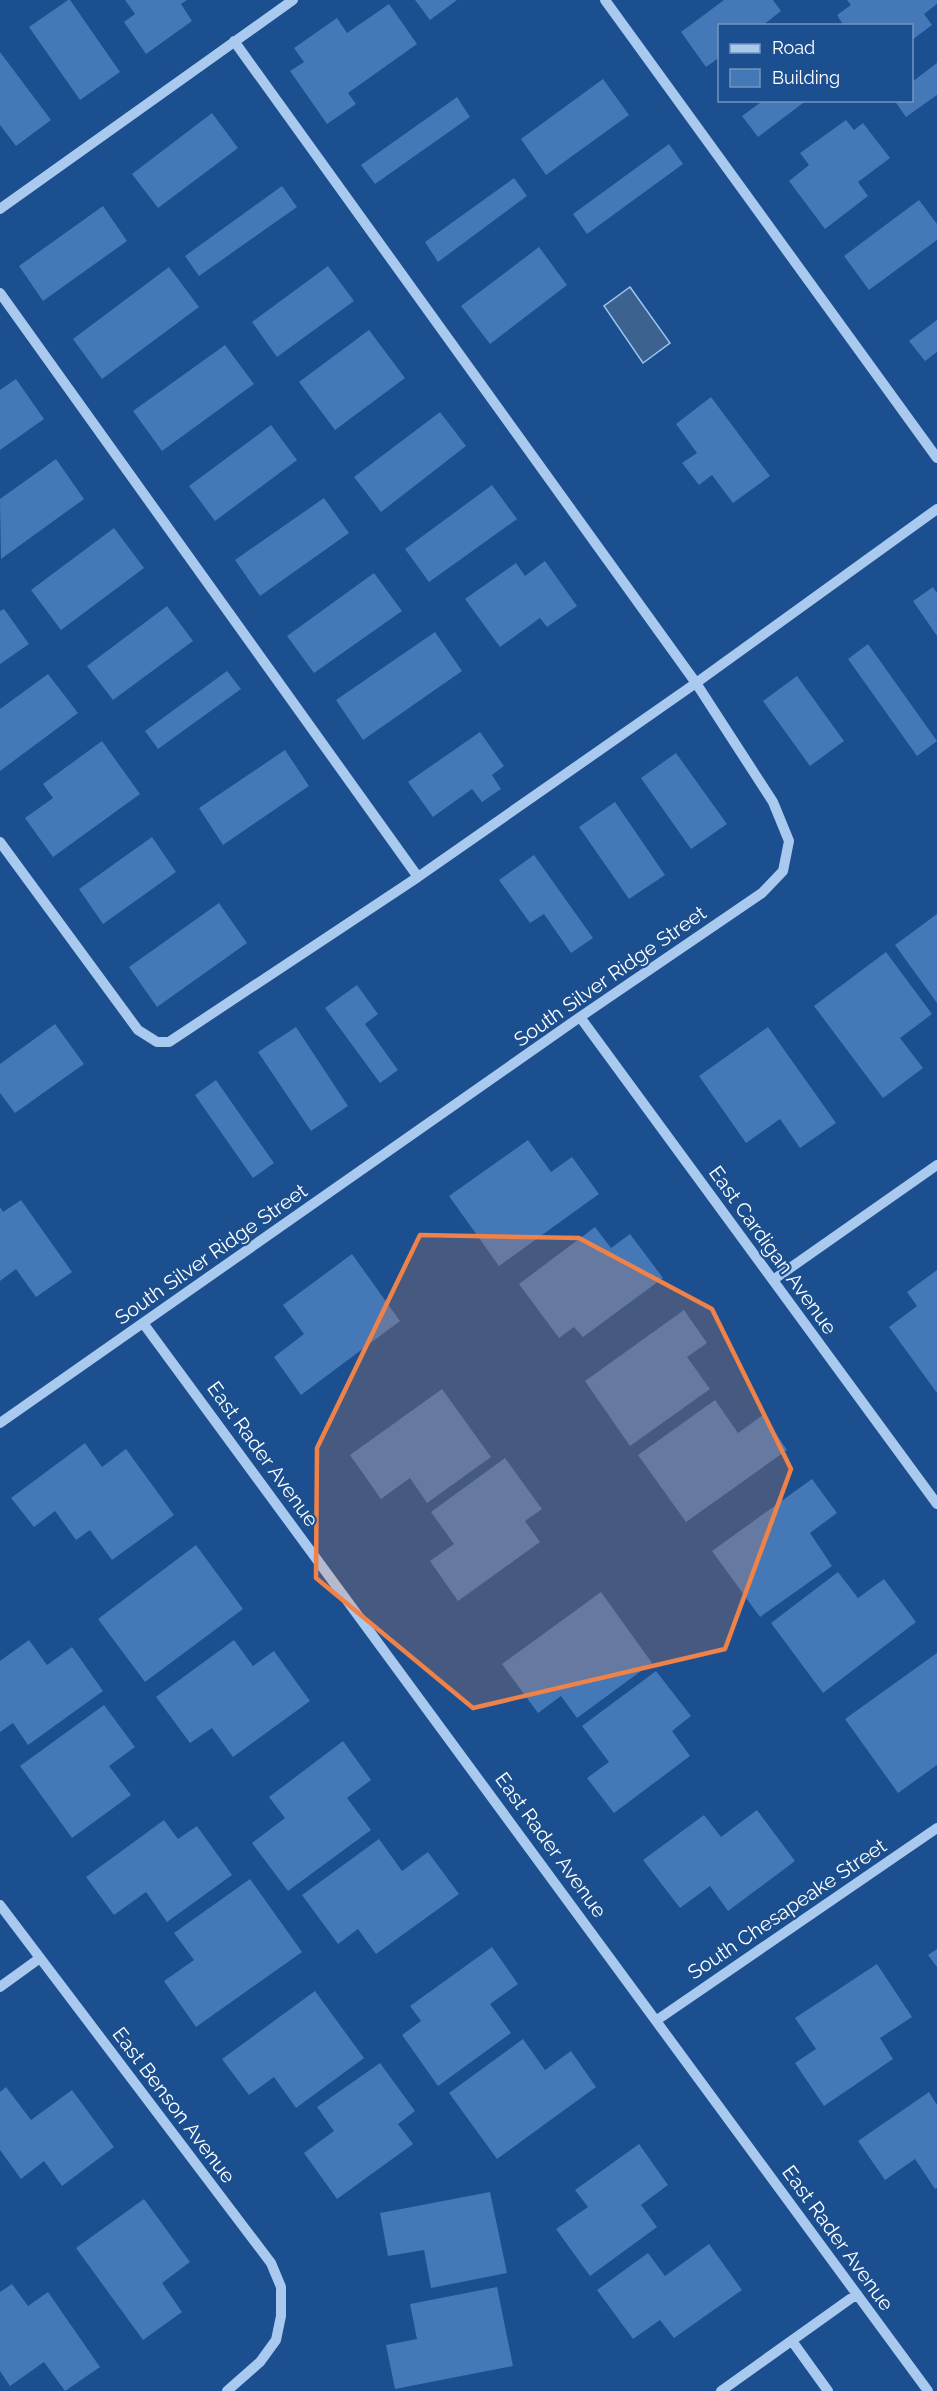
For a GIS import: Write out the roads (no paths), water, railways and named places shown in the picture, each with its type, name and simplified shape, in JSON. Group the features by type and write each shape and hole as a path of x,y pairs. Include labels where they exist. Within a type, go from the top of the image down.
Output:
{"street":[{"path":"0,209 293,0"},
{"path":"605,0 937,458"},
{"name":"South Silver Ridge Street","path":"0,1423 580,1017 762,893 783,872 789,841 773,802 696,683 234,41"},
{"path":"0,293 418,877"},
{"path":"0,842 138,1030 157,1042 170,1042 418,877 696,683 937,509"},
{"name":"East Cardigan Avenue","path":"580,1017 937,1504"},
{"path":"773,1280 937,1165"},
{"name":"East Rader Avenue","path":"143,1323 928,2391"},
{"name":"South Chesapeake Street","path":"657,2020 937,1828"},
{"name":"East Benson Avenue","path":"0,1905 271,2263 281,2288 281,2316 276,2340 260,2362 227,2391"},
{"path":"0,1987 40,1958"},
{"path":"721,2391 857,2294"},
{"path":"792,2341 828,2391"}],"water":[{"path":"630,287 670,343 643,363 604,306"}]}
